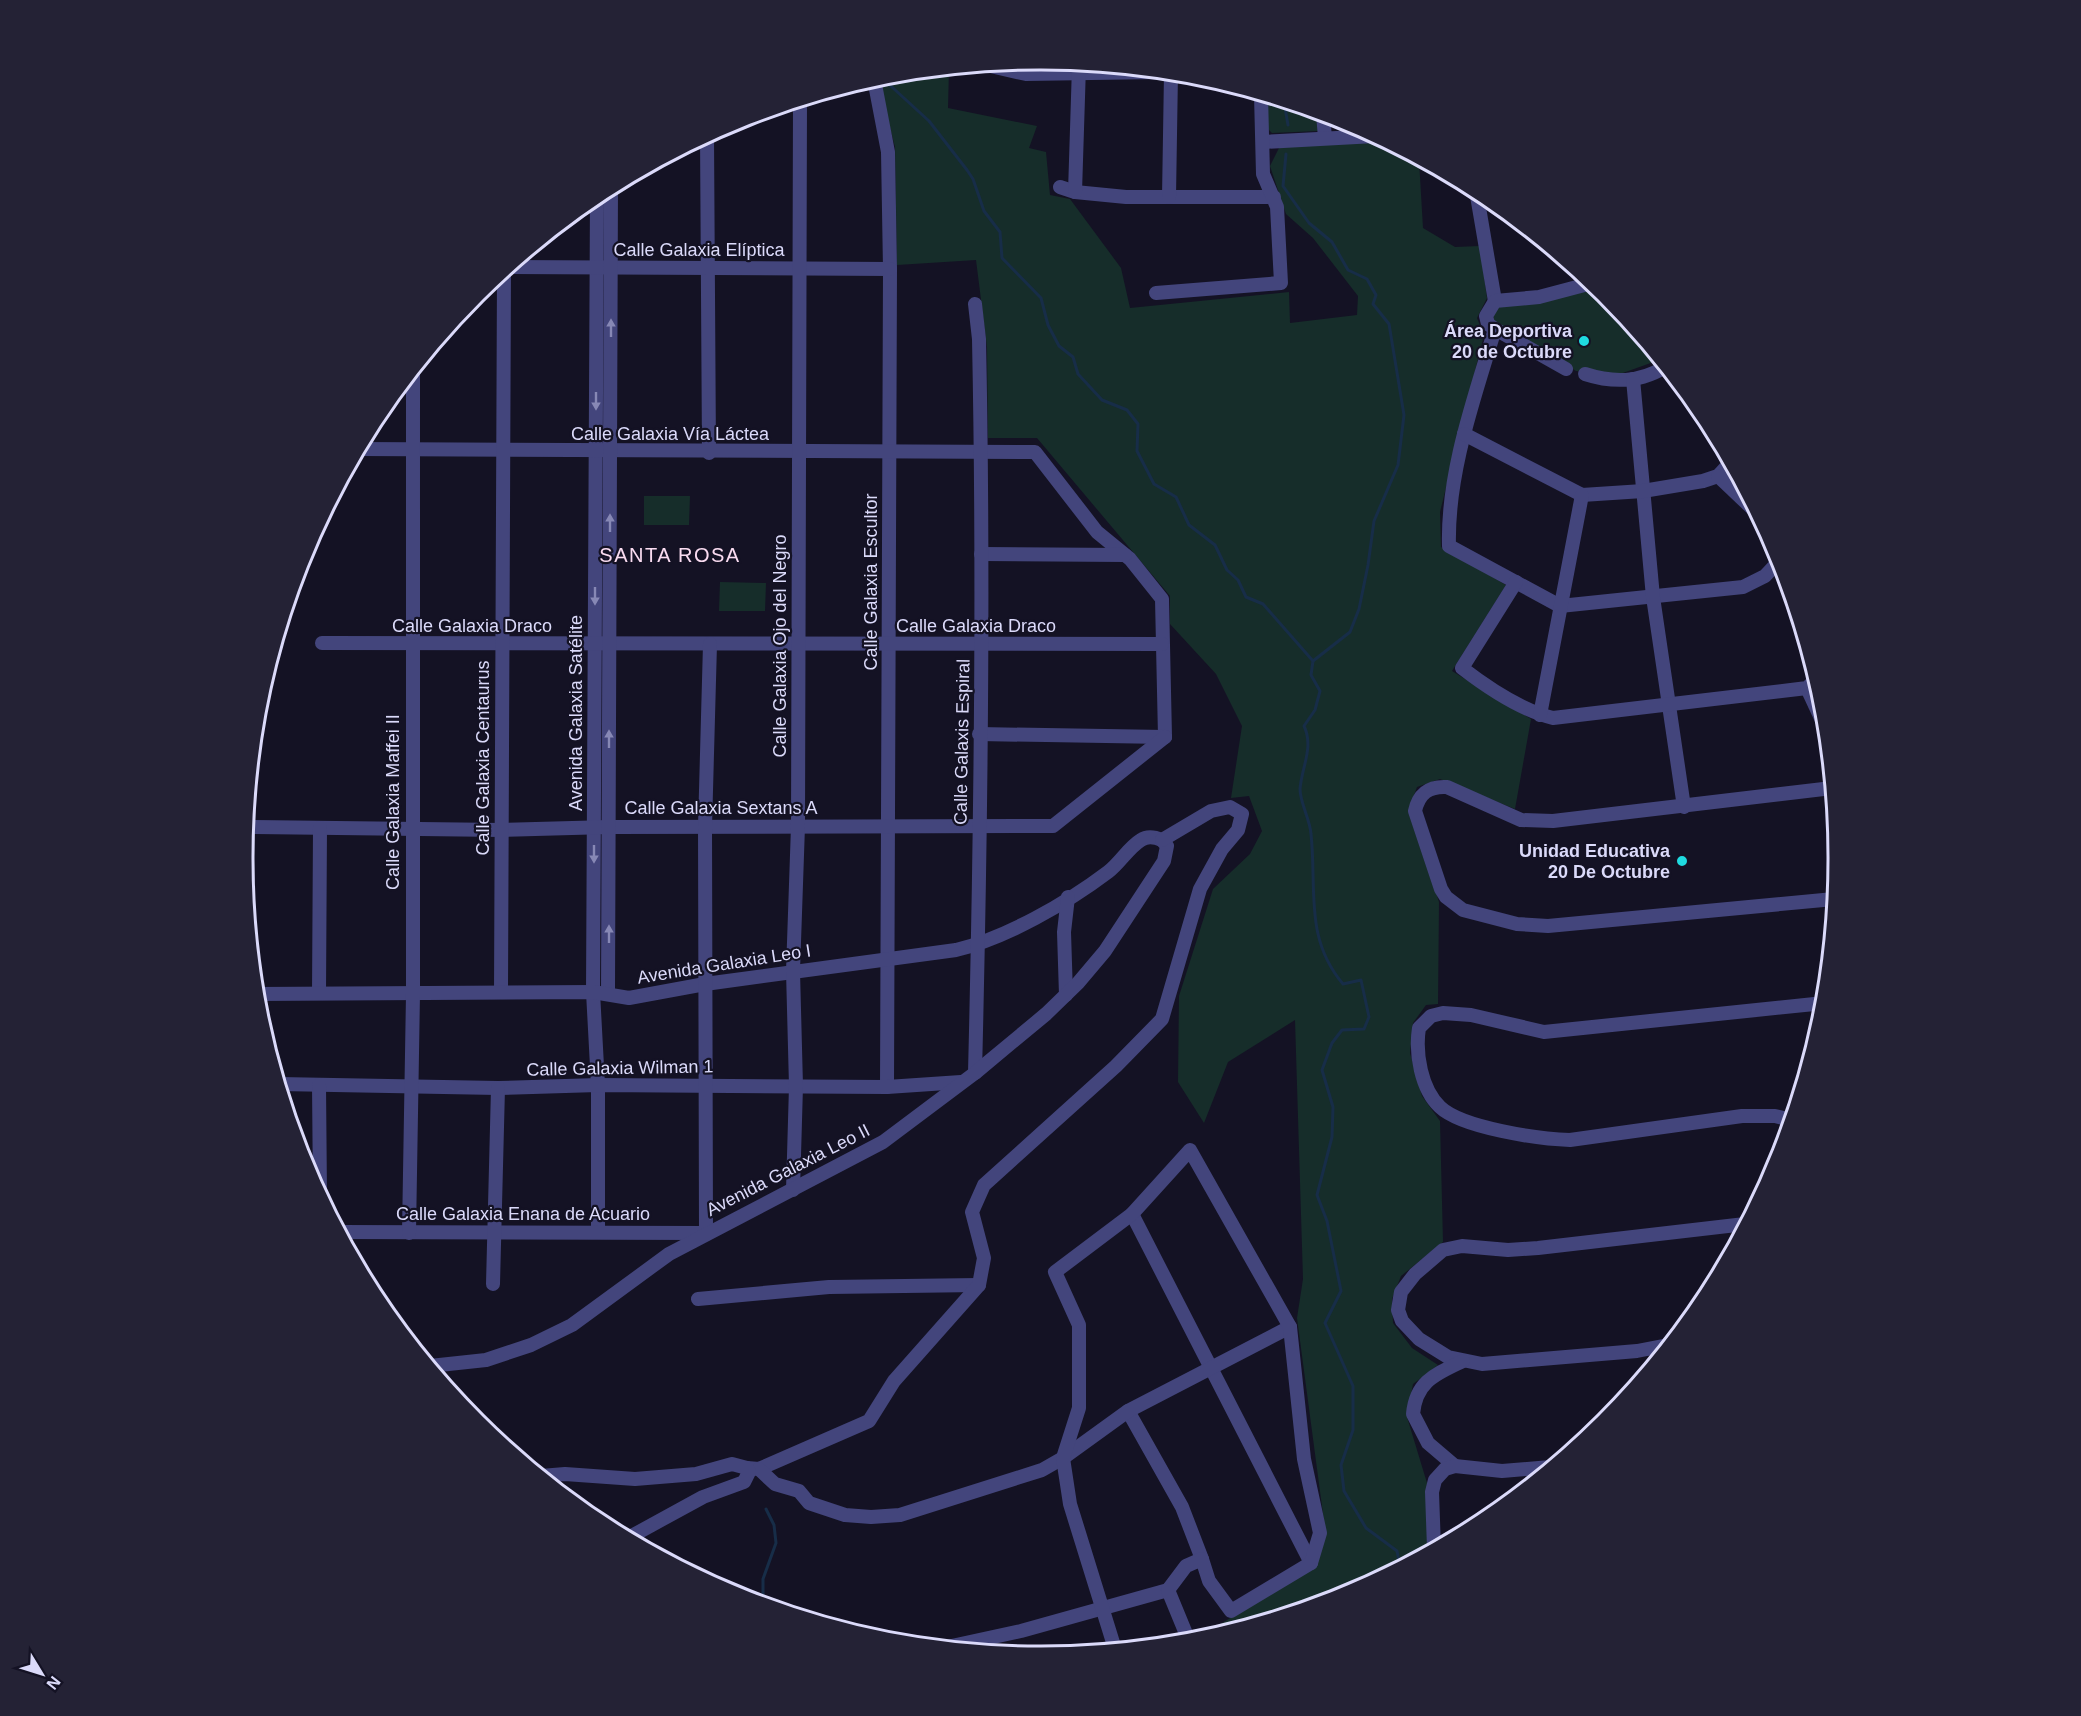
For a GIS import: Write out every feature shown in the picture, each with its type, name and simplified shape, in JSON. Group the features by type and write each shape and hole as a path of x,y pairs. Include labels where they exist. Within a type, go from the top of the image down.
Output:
{"street":[{"path":"1013,71 1026,74 1056,71"},
{"path":"1075,192 1079,71"},
{"path":"1169,197 1171,82"},
{"name":"Calle Galaxia Escultor","path":"876,88 888,152 890,269 886,826 887,1087"},
{"path":"1156,293 1281,283 1277,207 1263,174 1261,102"},
{"name":"Calle Galaxia Ojo del Negro","path":"793,1190 796,1086 793,971 798,825 800,108"},
{"path":"1324,123 1325,138"},
{"path":"1263,142 1356,137"},
{"path":"707,145 710,453"},
{"path":"1060,188 1075,192 1126,197 1274,197"},
{"name":"Avenida Galaxia Satélite","path":"608,993 611,198"},
{"path":"1478,203 1495,300 1486,316 1488,324 1566,369"},
{"name":"Avenida Galaxia Satélite","path":"597,207 593,992 598,1085 598,1231"},
{"name":"Calle Galaxia Elíptica","path":"520,267 890,269"},
{"name":"Calle Galaxia Centaurus","path":"501,992 504,282"},
{"path":"1495,300 1539,297 1581,286"},
{"name":"Calle Galaxis Espiral","path":"975,304 979,339 981,453 979,944 975,1073"},
{"path":"1495,329 1464,434 1448,512 1449,546 1560,606 1743,587 1764,576 1772,568"},
{"path":"1585,374 1607,381 1633,379 1658,371"},
{"path":"1633,379 1653,597 1684,807"},
{"name":"Calle Galaxia Maffei II","path":"409,1233 413,994 411,644 413,383"},
{"path":"1464,434 1582,495 1643,491 1703,481 1718,476 1725,469"},
{"name":"Calle Galaxia Vía Láctea","path":"368,449 710,453 889,450 1035,452 1097,532 1125,555"},
{"path":"1718,476 1740,497"},
{"path":"1540,715 1582,495"},
{"path":"979,734 1165,737 1162,599 1125,555 981,554"},
{"path":"1515,582 1462,668 1483,684 1540,715 1553,718 1808,684"},
{"name":"Calle Galaxia Draco","path":"322,643 1162,644"},
{"path":"706,1233 705,827 710,644"},
{"name":"Calle Galaxia Sextans A","path":"254,827 502,830 609,826 1053,826 1165,737"},
{"path":"1824,789 1553,821 1521,820 1447,787 1438,786 1426,790 1418,800 1415,811 1441,889 1446,897 1463,910 1517,924 1573,925 1826,900"},
{"path":"636,1533 703,1497 744,1482 753,1468 869,1421 894,1381 979,1285 984,1258 972,1212 984,1185 1116,1066 1162,1019 1200,889 1222,849 1238,830 1242,814 1230,807 1211,811 1162,840"},
{"path":"319,993 320,828"},
{"name":"Avenida Galaxia Leo I","path":"265,994 593,992 629,998 705,984 979,944 1068,897 1108,872 1142,838 1153,837 1162,840"},
{"name":"Avenida Galaxia Leo II","path":"438,1365 486,1360 531,1345 561,1330 603,1304 649,1267 706,1233 883,1142 975,1073 1066,995 1105,951 1164,861 1167,846 1162,840"},
{"path":"1066,995 1064,932 1068,897"},
{"path":"1783,1118 1742,1116 1570,1140 1546,1139 1484,1126 1448,1113 1432,1096 1421,1070 1419,1028 1431,1016 1443,1013 1471,1015 1544,1032 1627,1026 1673,1018 1814,1004"},
{"name":"Calle Galaxia Wilman 1","path":"287,1084 498,1088 598,1085 887,1087 962,1082"},
{"path":"319,1085 320,1174"},
{"path":"493,1284 498,1088"},
{"path":"1112,1642 1070,1504 1063,1458 1078,1408 1079,1325 1055,1272 1132,1214 1190,1150 1290,1327 1304,1459 1320,1533 1311,1563 1231,1611 1209,1581 1182,1508 1128,1411"},
{"path":"1132,1214 1311,1563"},
{"path":"1657,1347 1637,1351 1498,1363 1464,1361 1448,1357 1408,1330 1398,1310 1398,1299 1407,1283 1443,1250 1462,1246 1508,1250 1538,1248 1737,1225"},
{"name":"Calle Galaxia Enana de Acuario","path":"348,1232 706,1233"},
{"path":"698,1299 829,1287 979,1285"},
{"path":"551,1475 634,1479 696,1474 732,1464 753,1468 774,1484 799,1491 809,1503 845,1515 871,1517 900,1515 1042,1470 1063,1458 1128,1411 1211,1370 1290,1327"},
{"path":"1455,1466 1428,1443 1413,1414 1418,1390 1441,1372 1464,1361"},
{"path":"1434,1540 1432,1492 1435,1480 1445,1469 1455,1466 1502,1471 1538,1468"},
{"path":"970,1642 1021,1631 1103,1606 1168,1590 1186,1566 1202,1559"},
{"path":"1168,1590 1185,1632"}],"green space":[{"path":"949,76 948,108 1037,126 1029,148 1046,152 1050,195 1070,199 1121,268 1130,308 1289,292 1290,323 1357,315 1358,296 1313,238 1286,214 1270,166 1280,146 1369,143 1389,152 1419,168 1423,228 1455,247 1480,246 1487,298 1477,318 1484,335 1440,512 1441,547 1506,585 1452,671 1531,719 1515,809 1440,779 1417,787 1409,809 1439,902 1438,1004 1426,1005 1413,1023 1410,1053 1422,1096 1440,1121 1443,1242 1401,1276 1392,1299 1393,1323 1412,1348 1438,1365 1413,1384 1407,1417 1427,1483 1429,1543 1342,1586 1244,1619 1220,1624 1316,1567 1325,1529 1297,1318 1303,1279 1295,1020 1228,1062 1204,1123 1178,1082 1179,996 1213,889 1250,854 1262,831 1249,796 1231,798 1242,726 1216,674 1170,624 1170,596 1037,438 988,438 987,347 976,260 897,265 895,147 883,101 882,87"},
{"path":"1266,104 1317,121 1318,131 1272,133 1265,126"},
{"name":"Área Deportiva 20 de Octubre","path":"1582,287 1633,339 1652,363 1620,374 1576,371 1493,322 1494,308"},
{"path":"644,496 690,496 689,525 644,525"},
{"path":"720,582 766,583 765,611 719,611"}],"waterway":[{"path":"890,85 929,121 973,179 984,211 1000,232 1002,258 1041,298 1048,325 1059,346 1073,357 1078,374 1102,400 1127,410 1138,424 1137,451 1154,484 1176,497 1189,525 1215,545 1227,570 1238,580 1246,597 1263,604 1313,661 1311,675 1320,691 1315,710 1304,726 1308,749 1300,789 1311,834 1317,931 1322,949 1343,984 1361,980 1369,1017 1364,1029 1342,1030 1332,1043 1322,1070 1333,1107 1332,1137 1317,1195 1327,1221 1341,1291 1325,1323 1353,1386 1353,1430 1341,1465 1344,1491 1366,1528 1397,1551 1399,1559"},
{"path":"1285,109 1288,125"},
{"path":"1286,154 1283,186 1309,223 1332,242 1348,270 1367,279 1376,295 1373,304 1389,324 1404,415 1398,465 1374,521 1359,609 1350,632 1313,661"},
{"path":"763,1595 763,1579 776,1543 774,1525 766,1509"}],"place":[{"name":"Área Deportiva 20 de Octubre","path":"1584,341"},
{"name":"Unidad Educativa 20 De Octubre","path":"1682,861"}],"district":[{"name":"SANTA ROSA","path":"670,555"}]}
